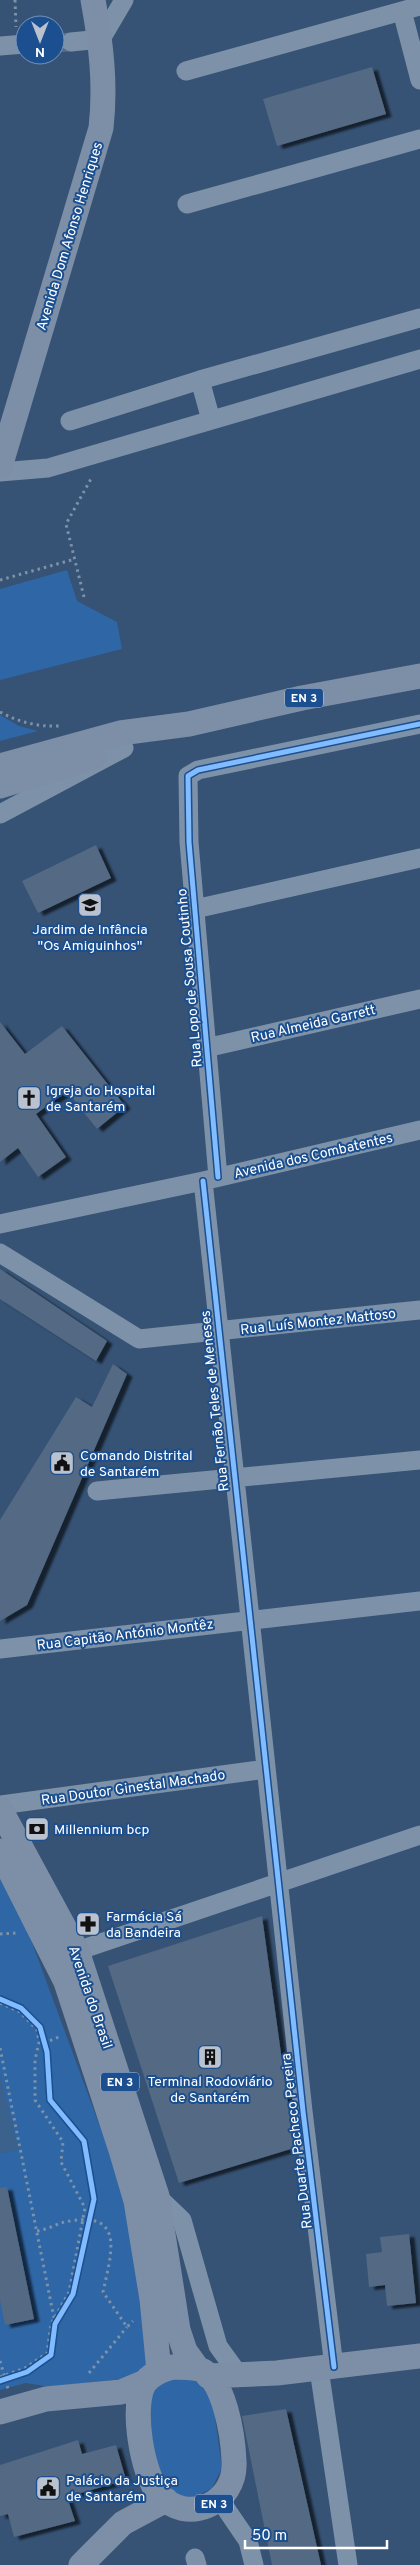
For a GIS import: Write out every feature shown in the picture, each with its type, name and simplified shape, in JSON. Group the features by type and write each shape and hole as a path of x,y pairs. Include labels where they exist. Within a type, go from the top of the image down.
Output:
{"main road":[{"name":"Avenida Dom Afonso Henriques","path":"0,467 101,128 105,94 101,39 93,0"},
{"name":"EN 3","path":"0,766 120,733 189,724 302,698 420,676"},
{"name":"EN 3","path":"0,786 124,748 189,724"},
{"name":"Avenida do Brasil","path":"0,1809 77,1951 157,2196 178,2330 185,2351 203,2373"},
{"name":"Avenida do Brasil","path":"0,1851 66,1982 136,2201 152,2299 152,2377"},
{"path":"6,2410 46,2399 121,2392 172,2367 203,2373 239,2375 277,2374 420,2356"},
{"name":"EN 3","path":"152,2377 138,2403 143,2450 149,2476 159,2495 182,2507 195,2509 220,2500 232,2480 234,2470 225,2402 219,2388 203,2373"},
{"path":"225,2402 245,2386 277,2374"},
{"path":"81,2565 123,2523 166,2500"}],"street":[{"path":"71,42 101,39 124,0"},
{"path":"186,71 420,6"},
{"path":"402,11 420,80"},
{"path":"0,46 15,40"},
{"path":"187,204 420,139"},
{"path":"70,421 200,380 420,318"},
{"path":"0,472 48,468 420,359"},
{"path":"200,380 211,420"},
{"name":"Rua Lopo de Sousa Coutinho","path":"210,1179 206,1048 189,842 188,776 198,770 420,724"},
{"path":"0,814 124,748"},
{"path":"194,909 420,858"},
{"name":"Rua Almeida Garrett","path":"206,1048 420,999"},
{"name":"Avenida dos Combatentes","path":"0,1224 210,1179 420,1130"},
{"name":"Rua Fernão Teles de Meneses","path":"210,1179 218,1332 266,1769"},
{"name":"Rua Luís Montez Mattoso","path":"0,1253 139,1339 420,1310"},
{"path":"97,1491 420,1460"},
{"name":"Rua Capitão António Montêz","path":"0,1649 420,1601"},
{"name":"Rua Doutor Ginestal Machado","path":"0,1805 266,1769"},
{"name":"Rua Duarte Pacheco Pereira","path":"266,1769 280,1883 348,2565"},
{"path":"77,1951 420,1835"},
{"path":"157,2196 182,2220 218,2346 239,2375"},
{"path":"220,2500 248,2541 254,2565"}],"path":[{"path":"15,0 17,15"},
{"path":"84,597 66,524 92,476"},
{"path":"0,580 75,559"},
{"path":"0,712 28,724 46,727 62,726"},
{"path":"0,2001 21,2008 40,2027 47,2052"},
{"path":"0,2001 20,2012 36,2030 39,2042 35,2060 35,2100 62,2142 61,2162 85,2208 87,2220 73,2294 55,2324 50,2355 27,2372 2,2378"},
{"path":"44,2043 61,2036"},
{"path":"0,2048 2,2066 54,2319"},
{"path":"2,2378 25,2368 47,2353 51,2324 69,2292 92,2206"},
{"path":"36,2230 51,2229 67,2221 87,2220 102,2224 109,2230 112,2246 103,2292 127,2327"},
{"path":"89,2396 88,2375 127,2327 135,2320"},
{"path":"0,2361 6,2410"}],"shaded area":[{"path":"67,570 77,601 117,622 122,649 0,680 0,589"},
{"path":"0,715 19,726 38,731 0,741"},
{"path":"0,1877 23,1918 127,2200 151,2371 139,2377 50,2387 26,2383 0,2390"},
{"path":"0,2075 19,2149 0,2154"},
{"path":"177,2375 200,2383 213,2403 222,2468 212,2488 194,2498 183,2499 156,2481 147,2393 155,2384"}],"building":[{"path":"372,67 386,114 277,146 263,99"},
{"path":"96,845 111,878 38,913 22,881"},
{"name":"Igreja do Hospital de Santarém","path":"0,1022 25,1054 62,1026 125,1106 97,1129 67,1091 36,1114 66,1157 38,1177 18,1148 0,1162"},
{"path":"0,1269 107,1341 96,1361 0,1299"},
{"name":"Comando Distrital de Santarém","path":"113,1364 127,1374 27,1605 0,1621 0,1520 76,1397 92,1407"},
{"name":"Terminal Rodoviário de Santarém","path":"262,1916 294,2148 179,2183 108,1966"},
{"path":"7,2187 34,2319 5,2325 0,2300 0,2188"},
{"path":"409,2234 416,2303 387,2306 385,2285 369,2287 366,2254 382,2252 380,2237"},
{"path":"286,2409 321,2565 272,2565 242,2416"},
{"name":"Palácio da Justiça de Santarém","path":"78,2440 82,2454 116,2445 126,2480 67,2497 75,2521 14,2537 8,2514 0,2516 0,2465"}],"tunnel":[{"path":"65,42 71,42"}],"cycle path":[{"path":"218,1177 189,842 188,776 198,770 420,724"},
{"path":"203,1181 303,2111 334,2367"},
{"path":"0,1999 21,2008 40,2027 47,2052 50,2100 84,2141 94,2199 73,2294 55,2324 51,2355 27,2372 0,2381"}],"place":[{"name":"Jardim de Infância \"Os Amiguinhos\"","path":"90,905"},
{"name":"Igreja do Hospital de Santarém","path":"29,1098"},
{"name":"Comando Distrital de Santarém","path":"62,1463"},
{"name":"Millennium bcp","path":"37,1829"},
{"name":"Farmácia Sá da Bandeira","path":"88,1924"},
{"name":"Terminal Rodoviário de Santarém","path":"210,2057"},
{"name":"Palácio da Justiça de Santarém","path":"48,2488"}]}
